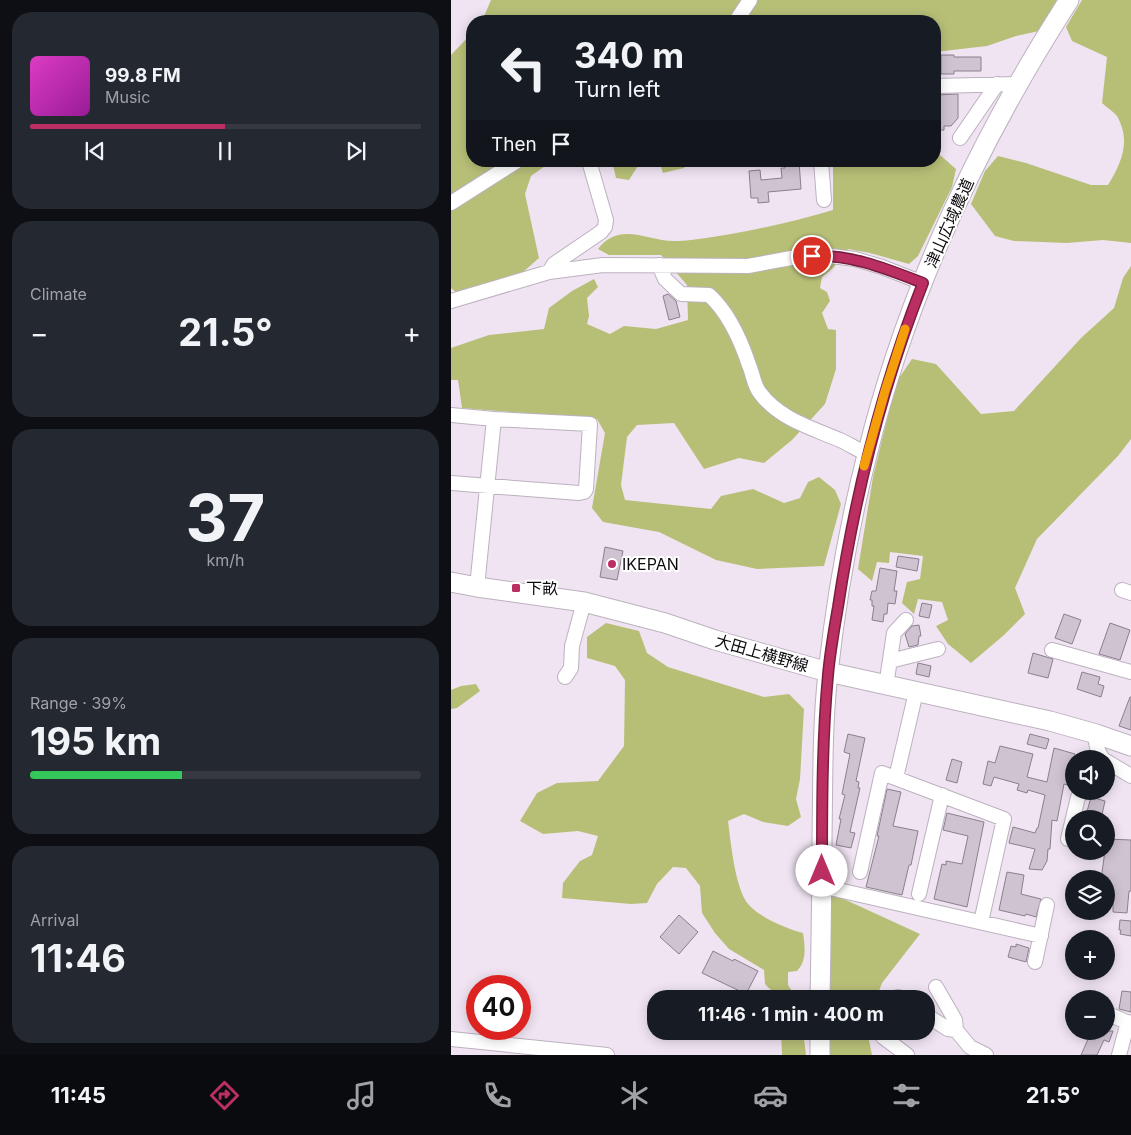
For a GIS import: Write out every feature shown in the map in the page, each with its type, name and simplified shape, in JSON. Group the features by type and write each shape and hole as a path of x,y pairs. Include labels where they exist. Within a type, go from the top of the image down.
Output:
{"street":[{"path":"740,15 750,0"},
{"name":"津山広域農道","path":"820,990 823,767 828,672 844,568 867,454 894,361 954,208 984,147 1069,0"},
{"path":"960,138 997,84"},
{"path":"941,86 1019,84"},
{"path":"451,203 508,167"},
{"path":"549,272 554,264 601,232 605,227 606,220 591,167"},
{"path":"821,167 824,200"},
{"path":"451,301 549,272 603,265 748,266 802,256 823,255 855,259 923,283"},
{"path":"659,265 665,278 681,294 709,294 713,299 731,324 759,392 766,400 788,417 867,454"},
{"path":"451,416 590,424 586,489 584,492 451,483"},
{"path":"477,587 494,419"},
{"name":"大田上横野線","path":"451,582 584,602 828,672 1050,721 1131,746"},
{"path":"565,677 571,668 572,646 584,602"},
{"path":"886,686 894,633 906,620"},
{"path":"890,661 938,649"},
{"path":"1052,650 1131,672"},
{"path":"896,778 916,692"},
{"path":"1096,734 1095,740 1098,750"},
{"path":"1115,766 1131,776"},
{"path":"860,872 882,773 1004,819 981,922"},
{"path":"919,894 942,795"},
{"path":"822,888 1041,936"},
{"path":"1035,962 1047,905"},
{"path":"936,987 955,1020 957,1030 970,1047 986,1055"},
{"path":"1115,1017 1129,1023 1119,1055"},
{"path":"935,1021 947,1029 957,1030"},
{"path":"451,1039 607,1055"},
{"path":"820,1040 820,1055"},
{"path":"887,1040 907,1055"}],"green space":[{"path":"491,0 1057,0 1039,31 1016,36 987,46 941,51 941,15 485,15"},
{"path":"1082,0 1131,0 1131,243 1103,240 1067,243 1014,241 995,236 971,204 985,171 998,156 1026,163 1091,185 1108,185 1121,160 1124,143 1121,125 1114,112 1102,103 1107,57 1072,41 1066,27"},
{"path":"466,39 466,167 544,167 531,176 525,194 539,258 522,273 460,296 451,288 451,55"},
{"path":"941,156 956,169 952,187 918,256 909,264 848,249 833,268 822,277 820,288 827,292 830,301 822,313 828,329 836,330 836,369 825,404 792,440 764,463 739,458 704,469 674,423 637,425 627,437 621,485 625,500 711,509 721,496 753,489 784,503 800,498 808,482 819,477 835,490 841,504 824,566 757,569 716,560 659,532 603,522 592,508 605,433 597,419 462,408 458,380 451,380 451,348 489,335 544,329 549,308 572,291 594,279 598,287 587,298 589,316 587,324 610,334 624,326 656,329 688,320 687,285 661,255 609,255 598,249 607,240 625,234 676,241 706,238 802,219 833,210 833,167 941,167"},
{"path":"613,167 637,167 629,180 616,178"},
{"path":"661,167 685,167 684,168 663,173"},
{"path":"1131,266 1131,439 1118,456 1037,539 1015,588 1025,614 971,663 948,644 936,626 948,620 942,602 918,599 914,614 902,603 907,582 920,579 923,556 890,552 889,563 877,562 872,581 858,569 873,477 899,378 912,359 936,364 981,414 1014,411 1081,338 1114,308 1123,278"},
{"path":"606,623 639,631 647,653 668,667 764,697 789,694 804,709 800,779 796,799 801,817 788,826 763,822 744,814 728,821 735,868 741,892 746,901 752,908 769,920 803,933 804,958 797,971 788,972 788,985 791,990 772,990 765,984 764,970 729,949 715,933 702,913 700,886 686,868 673,867 657,884 647,903 631,904 562,898 563,883 580,861 592,855 598,836 578,831 543,834 520,821 537,793 557,783 598,781 624,746 625,680 615,666 587,658 587,637"},
{"path":"476,684 480,691 457,708 451,709 451,690 461,686"},
{"path":"835,895 920,934 882,983 879,990 829,990 830,900"},
{"path":"781,1040 804,1040 806,1055 782,1055"},
{"path":"828,1040 869,1040 872,1055 828,1055"}],"building":[{"path":"941,55 981,57 981,71 954,71 954,74 941,74"},
{"path":"958,94 958,118 951,126 944,126 944,130 941,130 941,95"},
{"path":"799,167 801,189 768,192 769,202 758,203 758,198 751,198 749,171 760,170 761,180 782,178 781,168"},
{"path":"668,294 676,301 680,317 669,320 663,296"},
{"path":"605,547 623,551 617,580 600,577"},
{"path":"898,556 919,559 917,571 896,567"},
{"path":"880,568 897,571 894,591 897,591 895,604 888,603 887,614 884,614 883,622 872,620 874,606 872,606 872,600 870,600 872,591 876,591"},
{"path":"922,603 932,605 929,618 919,616"},
{"path":"1064,614 1081,620 1072,644 1055,638"},
{"path":"1110,623 1130,630 1120,660 1099,654"},
{"path":"919,625 921,636 919,636 918,645 909,647 905,634 912,626"},
{"path":"1033,653 1053,659 1048,678 1028,673"},
{"path":"918,663 931,666 929,677 916,674"},
{"path":"1082,672 1100,677 1098,684 1104,686 1101,697 1077,689"},
{"path":"1131,697 1131,730 1119,726"},
{"path":"848,734 865,738 856,781 859,782 858,788 860,788 850,832 855,833 851,848 836,845 841,819 839,819 845,795 842,794 850,754 844,752"},
{"path":"1030,734 1049,739 1046,749 1027,744"},
{"path":"1000,746 1033,754 1027,777 1047,782 1054,748 1065,751 1065,784 1057,821 1052,820 1050,849 1048,849 1047,861 1042,870 1029,869 1035,849 1009,843 1013,827 1035,833 1038,828 1045,795 1028,790 1027,793 1017,790 1019,784 994,777 991,786 983,784 988,761 995,763"},
{"path":"952,759 962,762 957,783 946,780"},
{"path":"887,789 901,792 893,826 918,831 902,895 866,887 879,836 877,836"},
{"path":"1090,800 1105,801 1103,810 1087,810"},
{"path":"947,813 984,822 967,907 934,899 942,864 946,865 946,861 962,864 968,836 943,830"},
{"path":"1115,839 1131,840 1131,891 1129,891 1127,913 1115,912 1115,870 1102,870 1104,860 1115,860"},
{"path":"1007,872 1024,875 1021,894 1041,899 1036,917 999,910"},
{"path":"679,915 698,932 679,954 660,937"},
{"path":"1120,920 1131,921 1131,936 1120,934"},
{"path":"1016,944 1029,948 1026,962 1008,957 1011,946 1016,947"},
{"path":"713,951 758,971 748,990 738,990 702,973"},
{"path":"1122,991 1131,992 1131,1012 1119,1009"},
{"path":"1088,1040 1104,1040 1097,1055 1081,1055"}],"slow traffic":[{"path":"864,466 905,329"}],"place":[{"name":"IKEPAN","path":"612,564"},
{"name":"下畝","path":"516,588"}],"route":[{"path":"812,256 823,255 855,259 923,283 894,361 867,454 855,505 844,568 828,672 825,705 822,871"}]}
